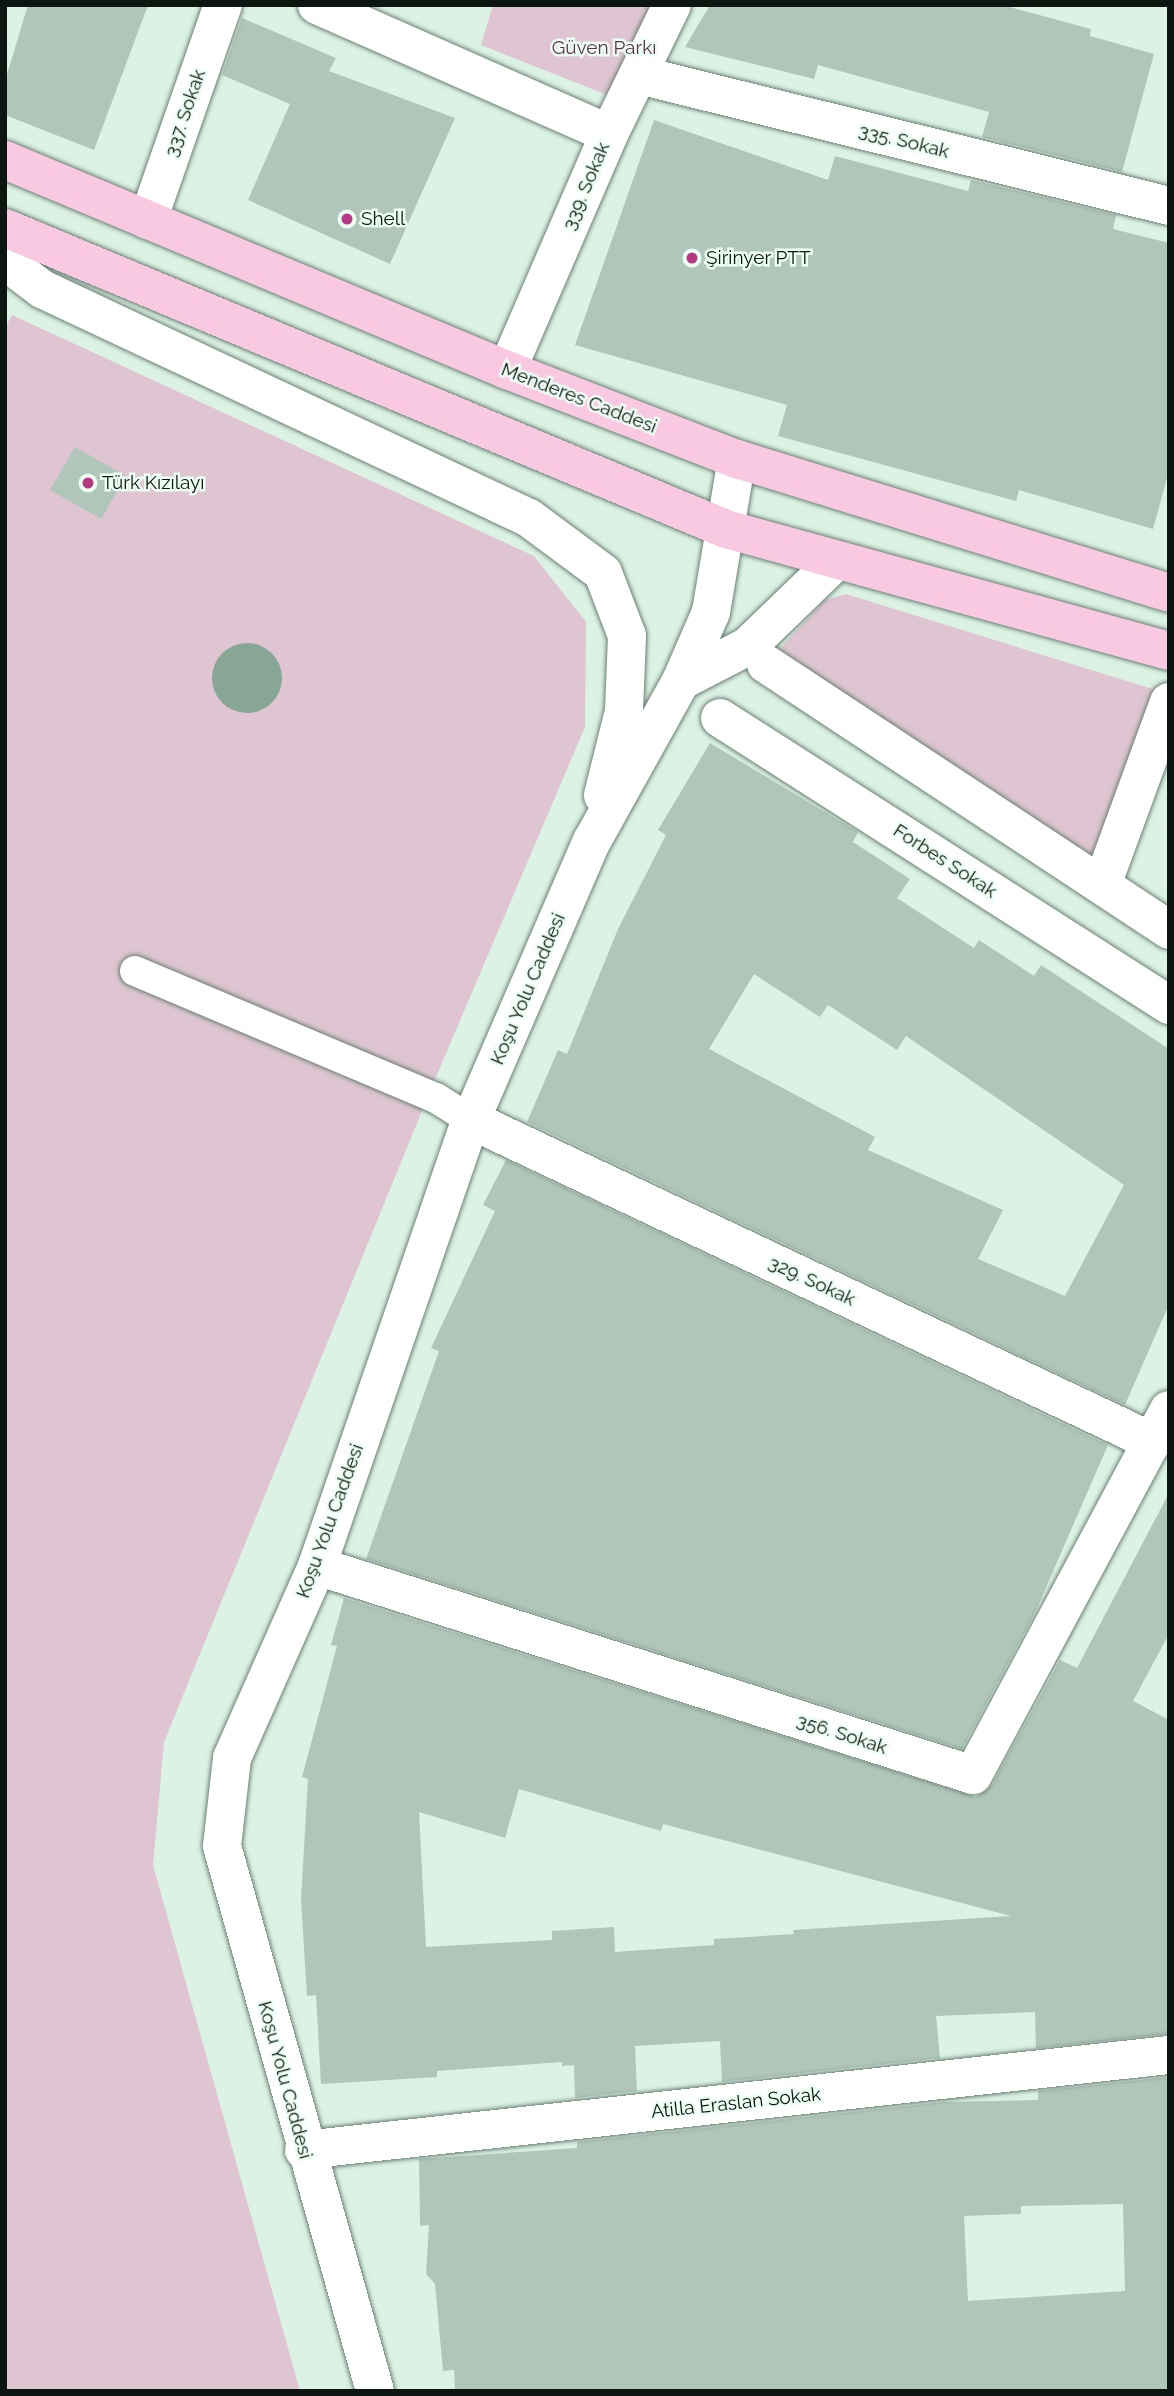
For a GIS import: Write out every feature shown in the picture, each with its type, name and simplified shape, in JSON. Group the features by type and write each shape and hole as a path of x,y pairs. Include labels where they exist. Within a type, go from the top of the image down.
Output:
{"main road":[{"name":"Menderes Caddesi","path":"5,160 507,370 737,459 1169,593"},
{"path":"5,228 726,529 1169,651"}],"street":[{"name":"337. Sokak","path":"148,220 223,5"},
{"path":"317,5 608,134"},
{"name":"339. Sokak","path":"507,370 608,134 672,5"},
{"name":"335. Sokak","path":"639,75 1169,206"},
{"path":"5,261 42,289 528,518 603,573 627,636 624,711 592,841"},
{"name":"Koşu Yolu Caddesi","path":"375,2391 304,2150 222,1846 232,1758 317,1566 471,1120 592,841 681,681 711,612 737,459"},
{"path":"681,681 748,646 837,559"},
{"path":"766,664 1169,930"},
{"path":"1102,885 1169,702"},
{"name":"Forbes Sokak","path":"720,718 1169,1005"},
{"name":"329. Sokak","path":"471,1120 1161,1426"},
{"name":"356. Sokak","path":"317,1566 973,1775 1161,1426"},
{"name":"Atilla Eraslan Sokak","path":"304,2150 1169,2055"}],"lane":[{"path":"135,971 436,1097 471,1120"}],"green space":[{"name":"Güven Parkı","path":"493,5 672,5 625,102 481,45"},
{"path":"12,315 534,556 586,622 585,727 433,1084 164,1742 153,1865 300,2391 5,2391 5,328"},
{"path":"846,594 1169,694 1102,885 766,664 825,600"}],"shaded area":[{"path":"254,643 267,649 276,658 280,664 280,692 272,703 261,711 240,713 222,703 214,692 212,671 222,653 233,645"}],"building":[{"path":"28,5 148,5 94,150 5,115 5,81"},
{"path":"710,5 1002,5 1091,29 1090,36 1154,54 1122,172 982,137 989,112 818,65 814,79 685,47"},
{"path":"242,18 336,58 329,71 455,118 390,264 248,200 290,104 222,75"},
{"path":"654,120 828,180 835,156 968,191 971,180 1116,215 1113,229 1169,243 1169,471 1153,529 1019,490 1016,501 778,436 787,405 575,345"},
{"name":"Türk Kızılayı","path":"75,447 126,476 101,519 50,490"},
{"path":"710,743 858,832 853,842 910,879 897,898 974,948 979,940 1034,976 1041,965 1169,1049 1169,1304 1125,1405 527,1122 558,1050 567,1054 618,929 666,835 658,830","holes":["754,974 820,1017 828,1005 897,1050 906,1036 1124,1185 1065,1296 978,1259 1003,1210 868,1150 875,1137 709,1049"]},
{"path":"506,1160 1108,1445 1034,1615 962,1749 366,1559 439,1351 431,1348 495,1211 483,1205"},
{"path":"1169,1493 1169,1634 1133,1701 1169,1720 1169,2034 1036,2048 1035,2012 936,2016 940,2058 722,2082 720,2041 635,2046 637,2091 575,2098 574,2065 562,2066 562,2062 437,2071 437,2077 321,2084 316,1995 307,1996 301,1899 308,1779 302,1777 337,1646 331,1645 344,1598 976,1797 992,1785 1060,1660 1077,1668","holes":["519,1789 661,1831 663,1824 1011,1916 793,1930 794,1934 714,1939 714,1945 615,1952 614,1927 552,1931 552,1940 426,1947 419,1812 505,1838"]},
{"path":"1169,2077 1169,2391 455,2391 454,2370 443,2371 435,2284 426,2274 429,2225 420,2226 419,2159 577,2148 577,2142 943,2102 1038,2100 1038,2091","holes":["1123,2204 1125,2291 968,2301 964,2216 1021,2214 1021,2206"]}],"place":[{"name":"Shell","path":"347,219"},
{"name":"Şirinyer PTT","path":"692,258"},
{"name":"Türk Kızılayı","path":"88,483"}]}
